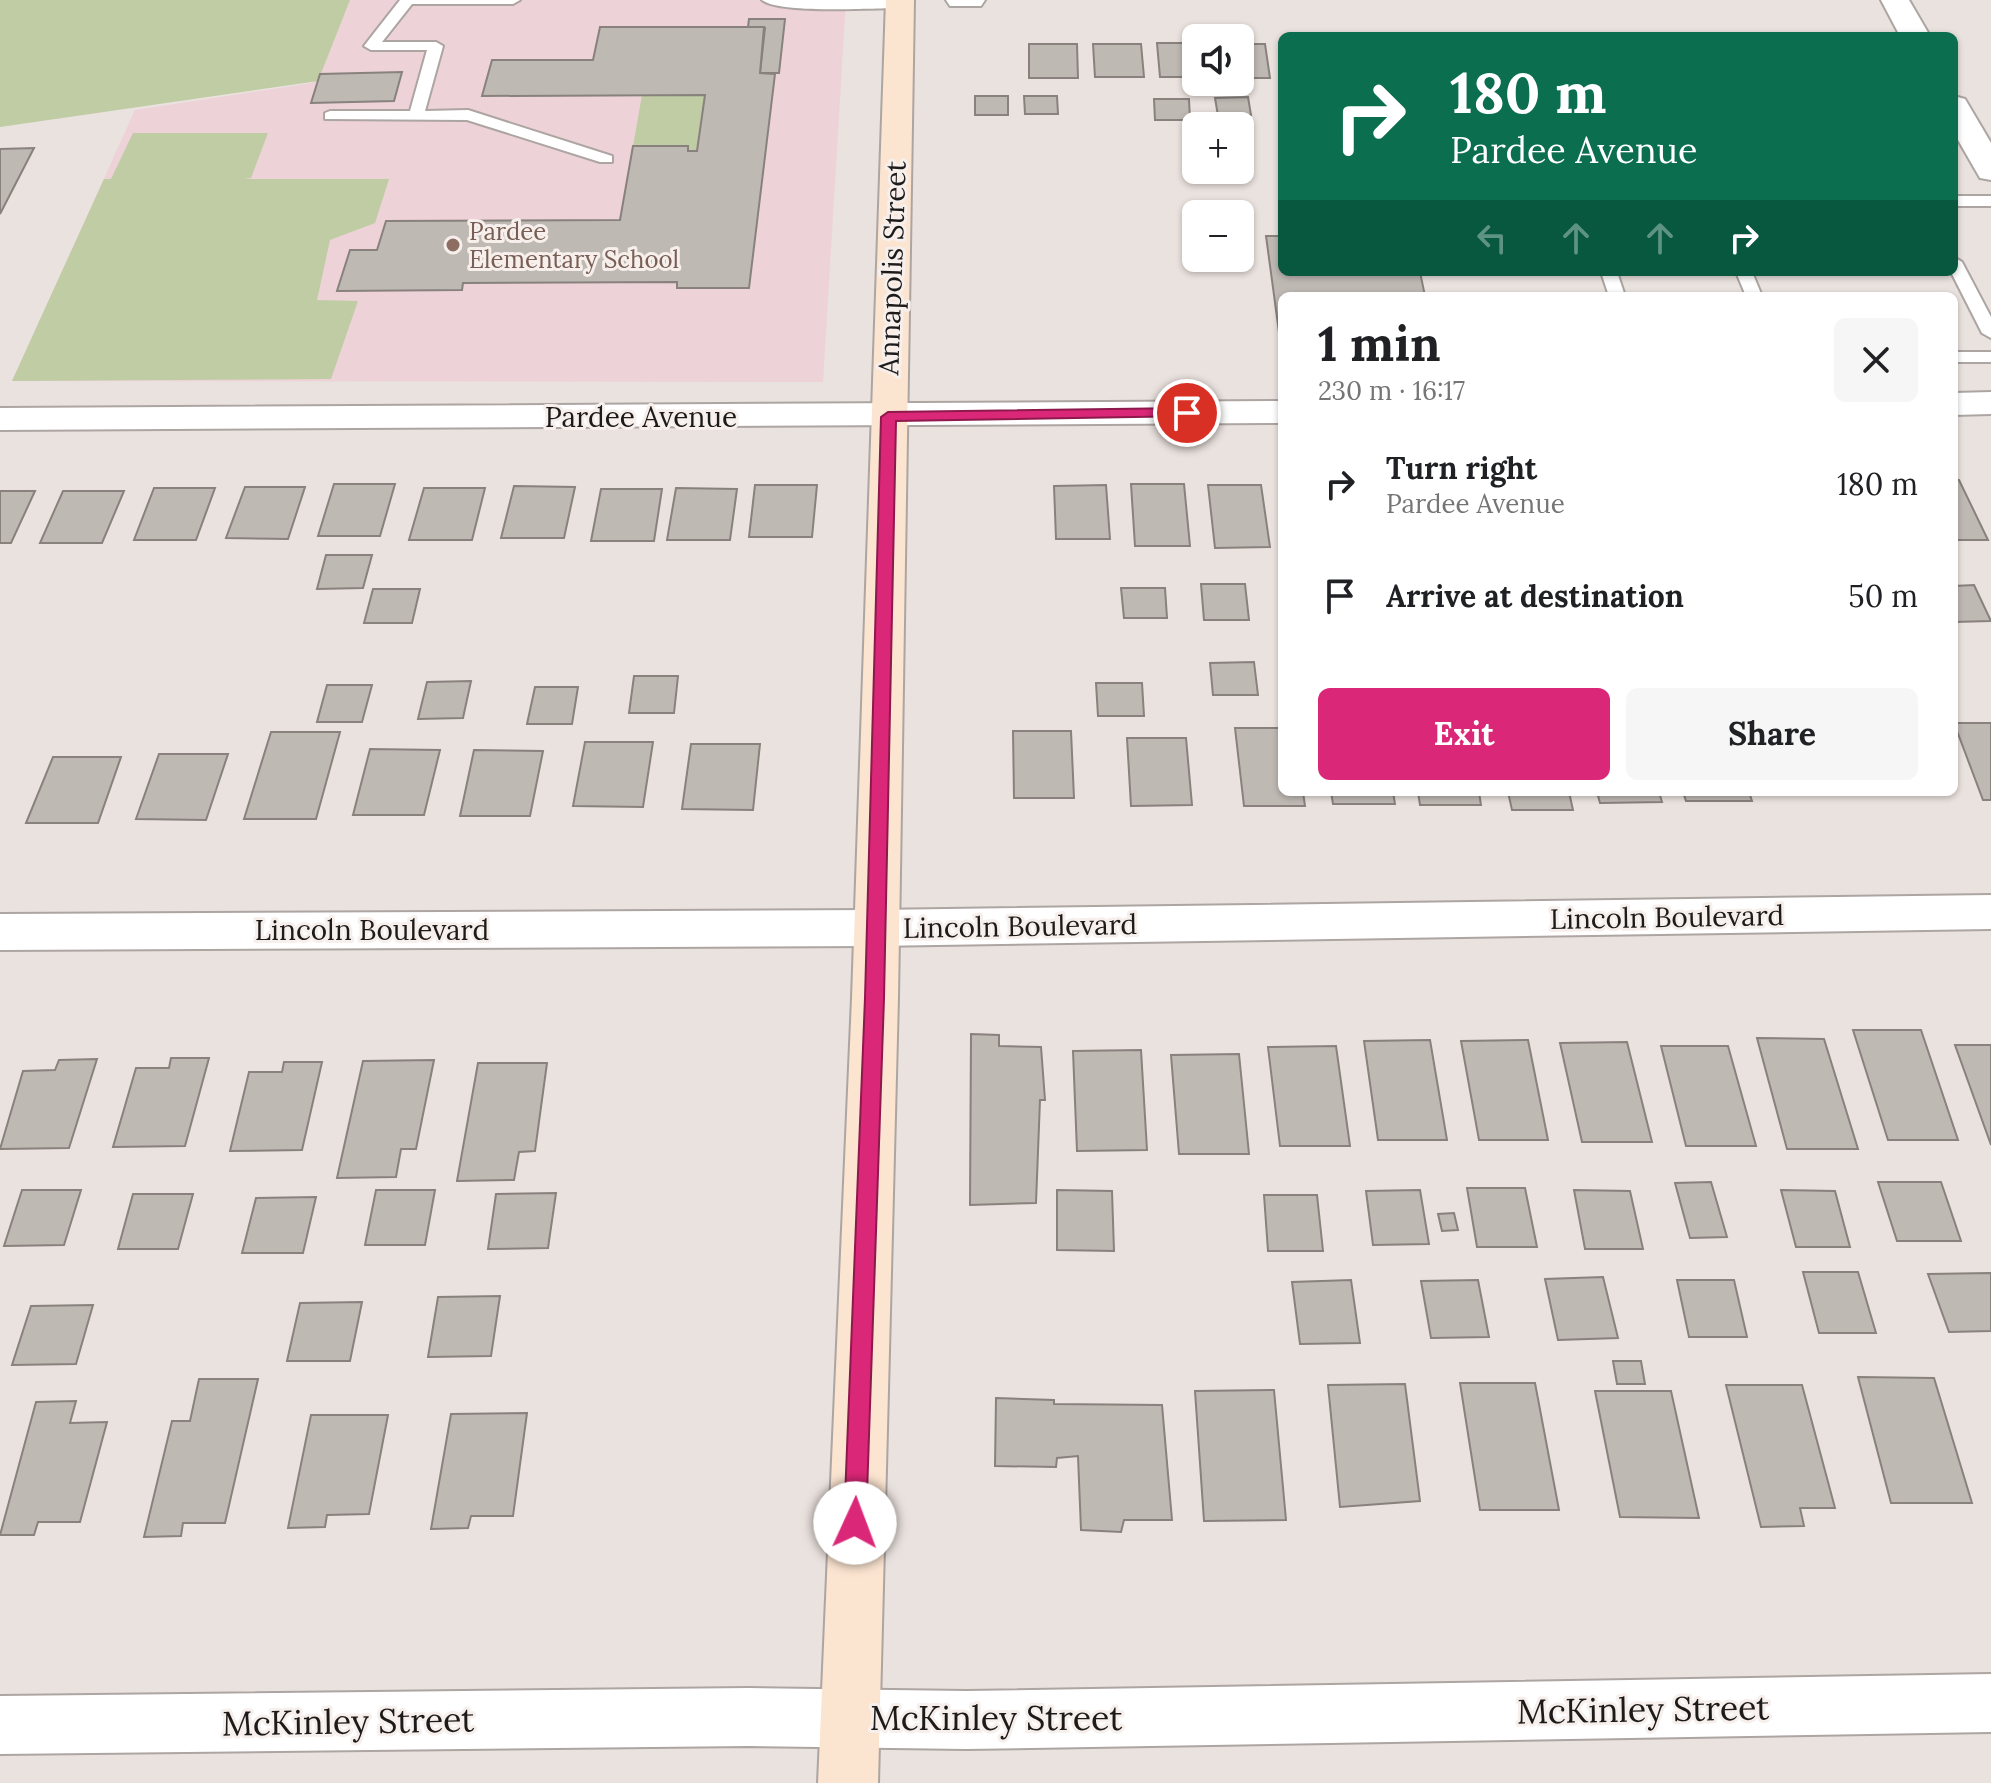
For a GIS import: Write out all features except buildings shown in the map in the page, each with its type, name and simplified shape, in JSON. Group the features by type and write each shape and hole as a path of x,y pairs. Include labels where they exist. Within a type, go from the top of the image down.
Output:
{"street":[{"path":"960,0 971,0"},
{"path":"1895,0 1913,32"},
{"name":"Annapolis Street","path":"848,1783 900,2"},
{"path":"1958,112 1991,171"},
{"path":"1958,404 1991,403"},
{"name":"Pardee Avenue","path":"0,419 888,417 1278,412"},
{"name":"Lincoln Boulevard","path":"0,932 874,928 1991,912"},
{"name":"McKinley Street","path":"0,1725 851,1717 966,1720 1991,1703"}],"lane":[{"path":"416,116 436,46 371,46 407,0 513,0"},
{"path":"769,0 803,4 900,2"},
{"path":"330,116 468,115 606,159"},
{"path":"1958,201 1991,201"},
{"path":"1958,270 1991,333"},
{"path":"1958,357 1991,357"}],"shaded area":[{"name":"Pardee Elementary School","path":"350,0 846,0 823,382 12,381 135,110 312,83"}],"green space":[{"path":"0,0 350,0 318,81 0,127"},
{"path":"642,95 705,95 697,151 688,151 688,146 633,146"},
{"path":"133,133 268,133 251,178 244,179 389,179 375,223 330,240 317,300 358,301 331,379 12,381 104,179 111,179"}],"place":[{"name":"Pardee Elementary School","path":"453,245"}],"route":[{"path":"855,1523 875,998 874,928 888,417 1187,413"}]}
